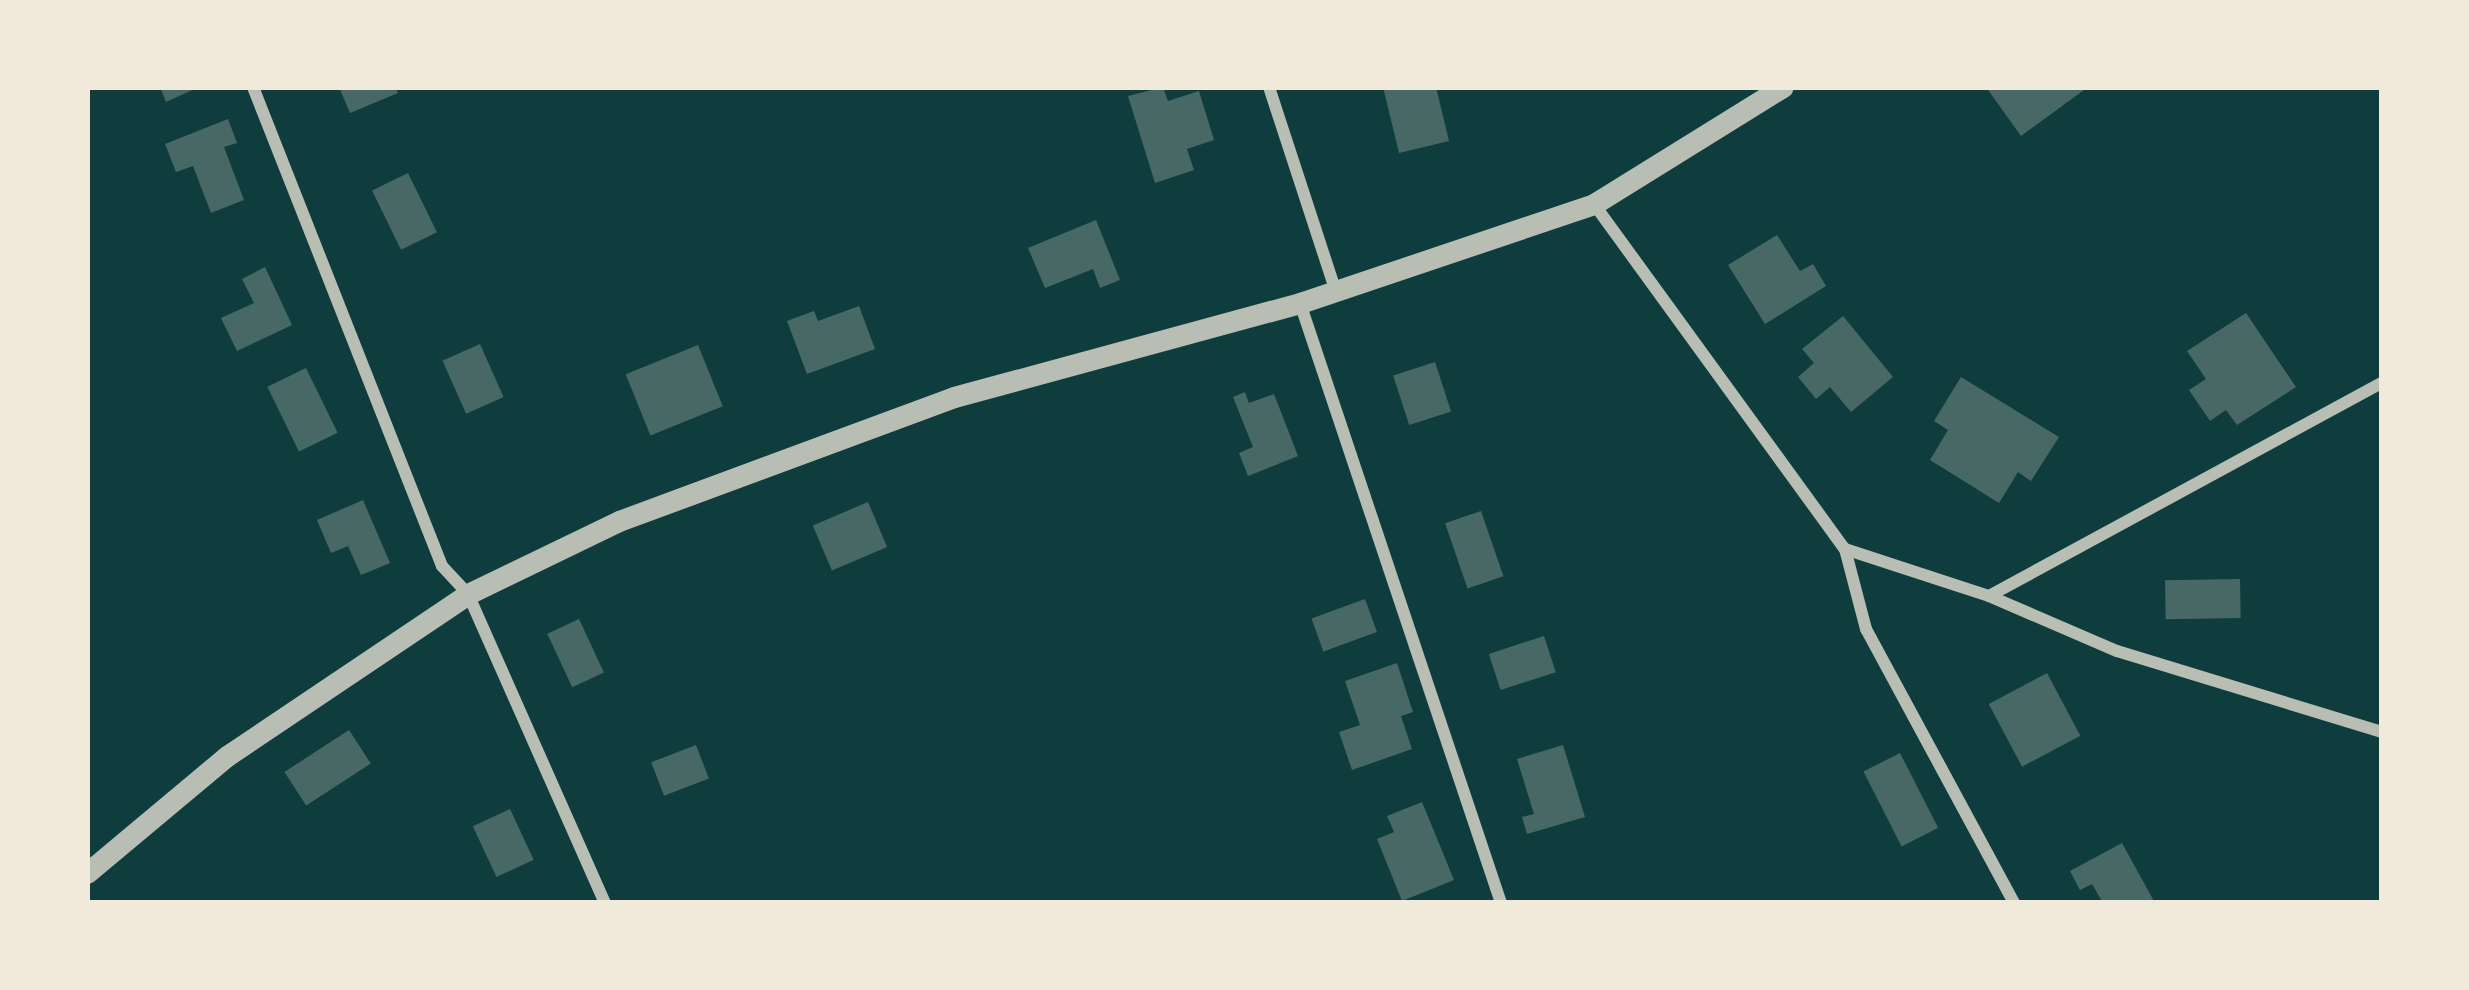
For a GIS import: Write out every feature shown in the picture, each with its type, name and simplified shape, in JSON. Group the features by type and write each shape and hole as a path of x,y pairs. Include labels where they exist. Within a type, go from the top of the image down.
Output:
{"street":[{"path":"253,87 442,566 468,594 605,903"},
{"path":"1269,87 1335,289"},
{"path":"87,873 227,756 468,594 619,521 954,398 1300,303 1594,204 1783,87"},
{"path":"1594,204 1845,549 1866,628 2014,903"},
{"path":"1300,303 1502,903"},
{"path":"1989,596 2382,383"},
{"path":"1845,549 1989,596 2117,651 2382,732"}],"building":[{"path":"160,87 199,87 166,102"},
{"path":"339,87 395,87 398,93 350,113"},
{"path":"1163,87 1168,101 1199,91 1214,140 1187,149 1194,170 1155,183 1128,96"},
{"path":"1383,87 1436,87 1449,141 1399,153"},
{"path":"1986,87 2088,87 2021,136"},
{"path":"228,119 237,143 224,147 244,200 211,213 193,166 176,172 165,144"},
{"path":"408,173 437,232 401,250 372,191"},
{"path":"1096,220 1120,280 1100,288 1093,269 1045,288 1028,248"},
{"path":"1777,235 1800,271 1813,264 1826,286 1765,324 1728,265"},
{"path":"265,267 292,325 237,351 221,318 254,303 242,279"},
{"path":"859,306 875,349 807,374 787,321 814,311 818,321"},
{"path":"2246,313 2296,387 2237,425 2226,410 2210,421 2189,390 2206,379 2187,351"},
{"path":"1843,316 1893,377 1851,412 1830,387 1816,399 1798,377 1814,363 1802,349"},
{"path":"480,344 504,397 466,414 443,361"},
{"path":"698,345 723,406 650,435 626,374"},
{"path":"1435,362 1451,411 1409,425 1393,376"},
{"path":"306,368 338,433 299,452 267,387"},
{"path":"1961,377 2059,437 2031,481 2018,472 1999,503 1930,460 1948,430 1934,421"},
{"path":"1245,392 1249,403 1274,394 1298,456 1248,476 1239,453 1253,447 1233,397"},
{"path":"363,500 390,563 361,575 348,546 331,553 317,520"},
{"path":"868,502 887,547 832,571 813,525"},
{"path":"1481,511 1503,576 1468,589 1445,523"},
{"path":"2240,579 2241,618 2166,619 2165,580"},
{"path":"1365,599 1377,632 1323,651 1311,618"},
{"path":"579,619 604,672 572,687 547,634"},
{"path":"1544,636 1556,672 1501,690 1489,654"},
{"path":"1397,663 1413,712 1401,716 1412,749 1352,770 1339,732 1360,725 1345,681"},
{"path":"2047,673 2080,736 2022,767 1989,704"},
{"path":"349,730 371,764 306,805 284,772"},
{"path":"696,745 709,779 664,796 651,762"},
{"path":"1563,745 1585,817 1527,834 1522,817 1534,814 1517,759"},
{"path":"1900,753 1938,828 1902,846 1863,772"},
{"path":"1422,802 1454,880 1402,901 1377,839 1394,832 1387,816"},
{"path":"510,809 534,860 497,877 473,826"},
{"path":"2122,843 2155,903 2103,903 2092,884 2080,890 2070,871"}]}
